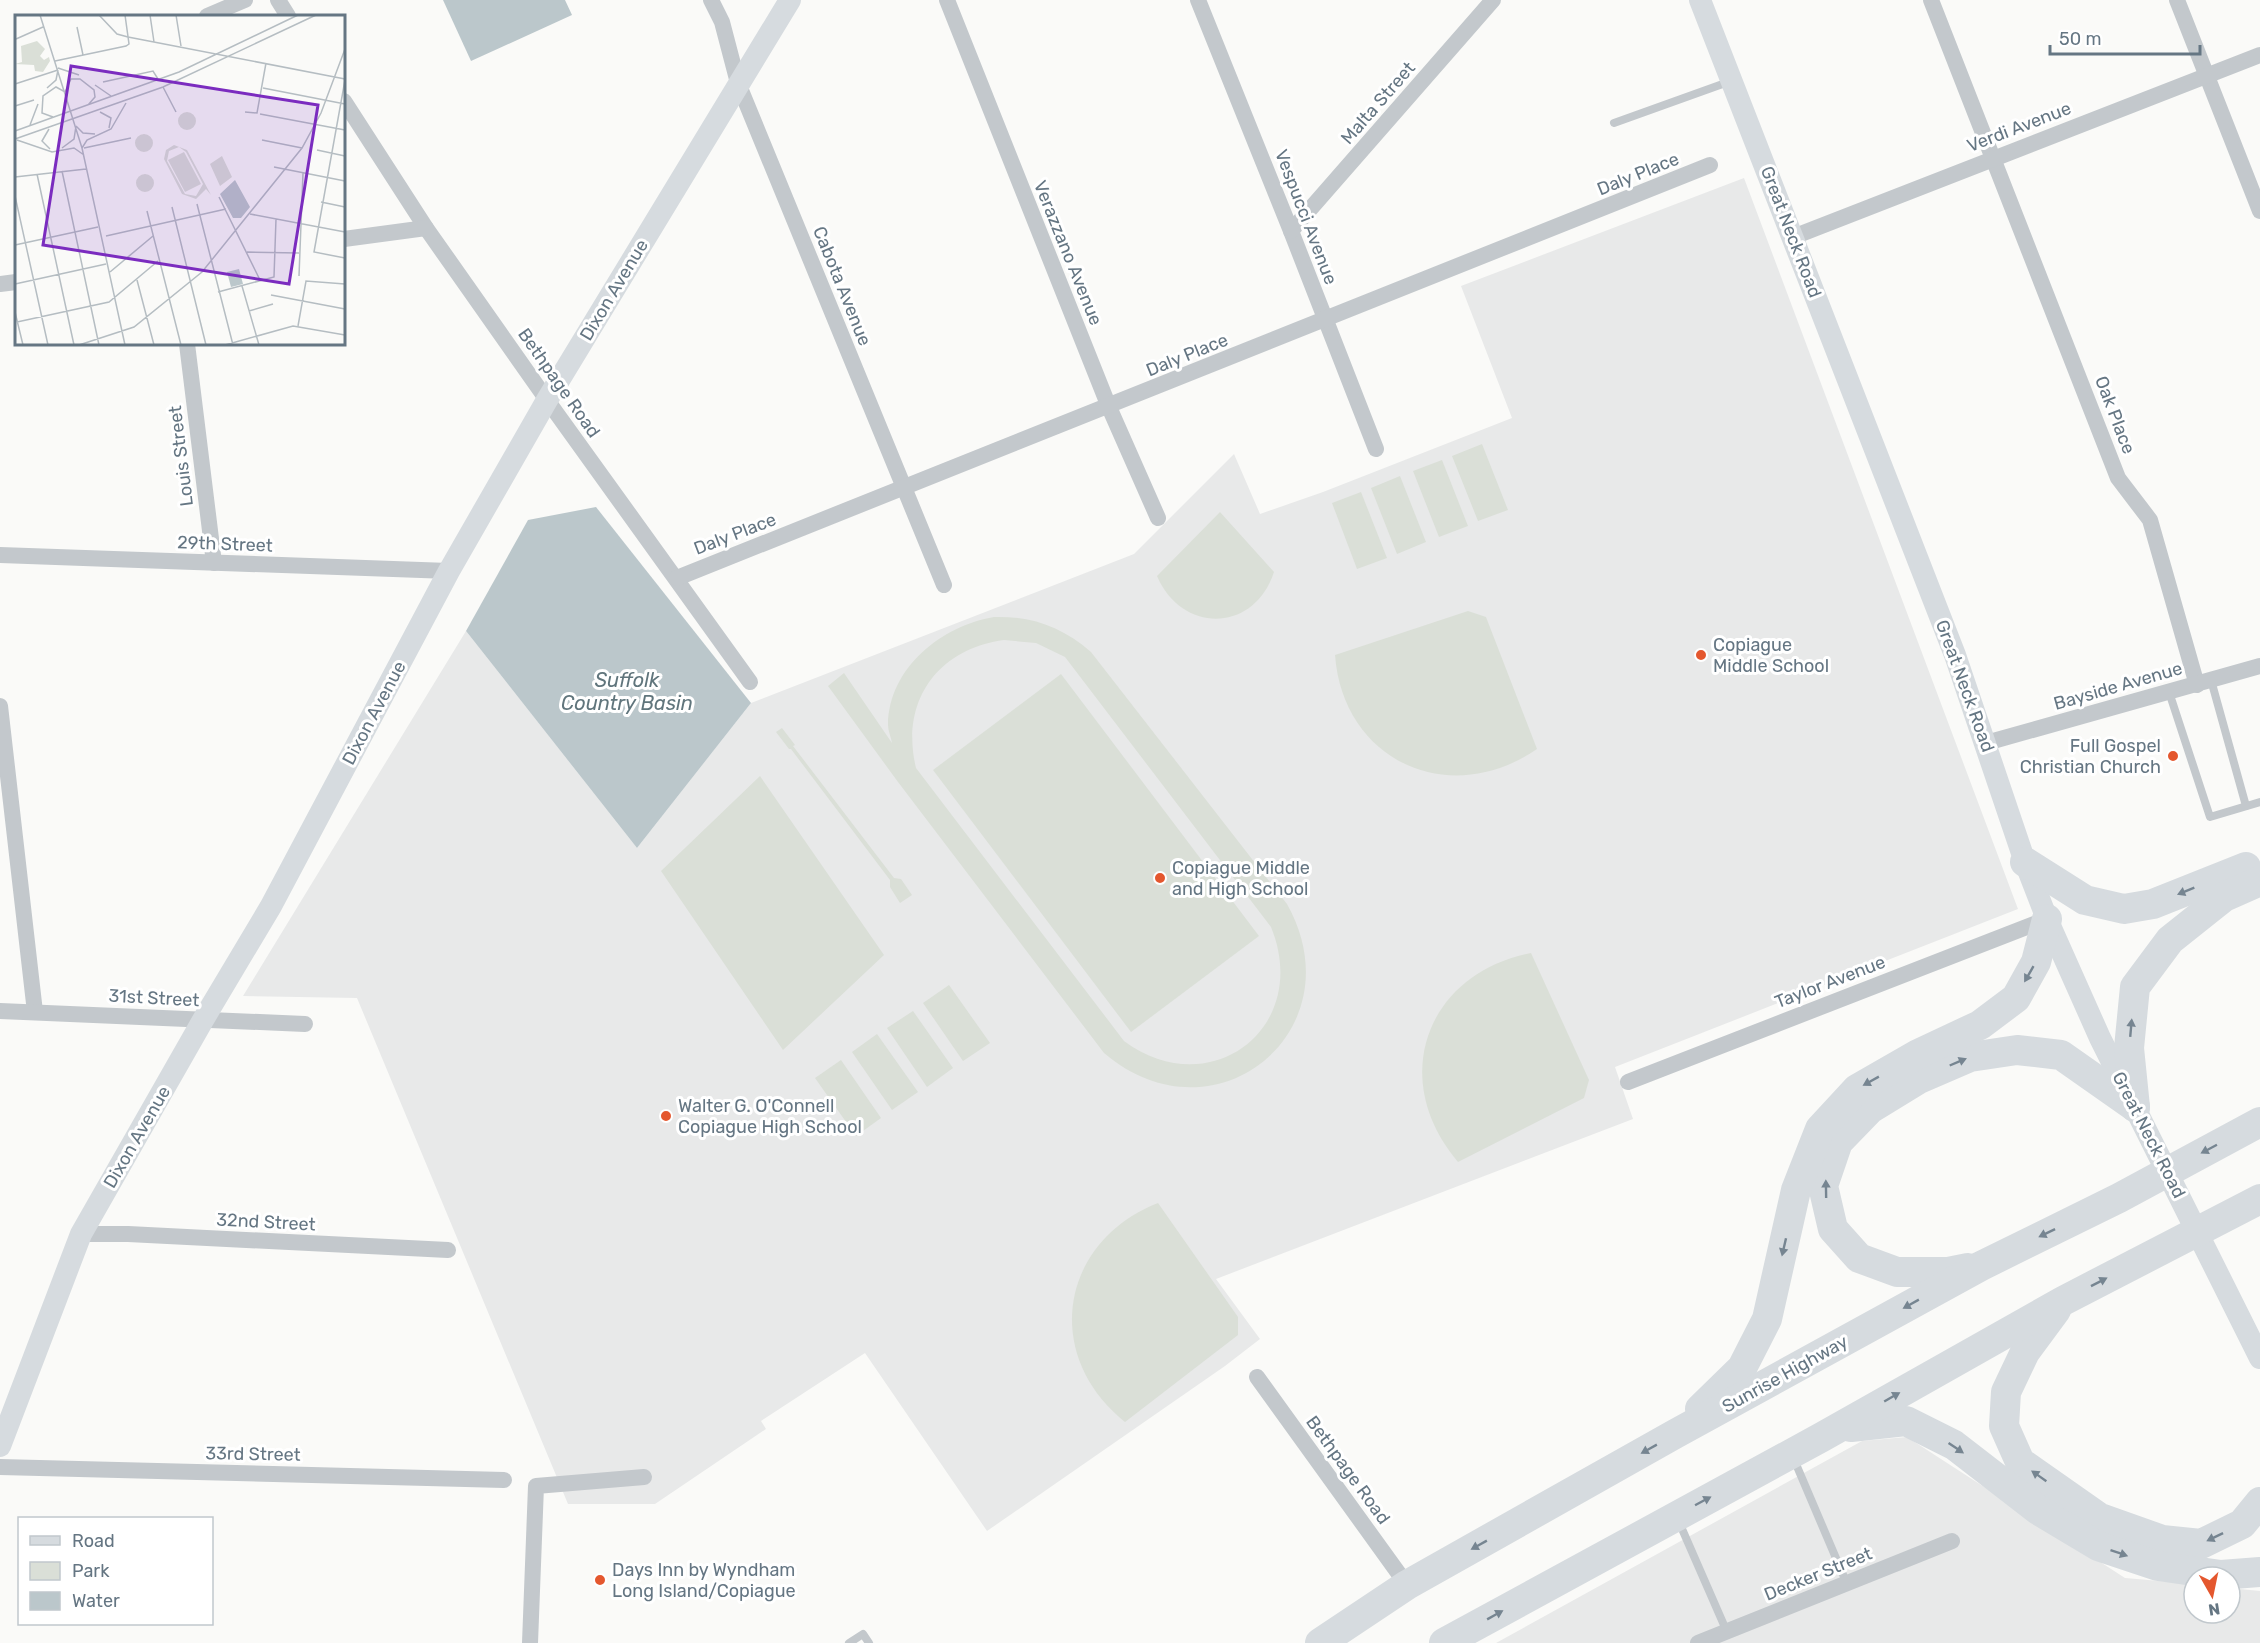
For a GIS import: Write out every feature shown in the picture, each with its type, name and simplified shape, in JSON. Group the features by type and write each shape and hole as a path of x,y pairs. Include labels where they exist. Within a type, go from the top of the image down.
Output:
{"highway":[{"path":"2025,862 2085,900 2124,909 2153,904 2260,863"},
{"path":"2135,1107 2129,1048 2135,987 2170,939 2224,897 2260,881"},
{"path":"1675,1434 1742,1368 1767,1319 1796,1190 1820,1129 1857,1089 1918,1054 1980,1025 2016,998 2036,962 2047,919"},
{"path":"1981,1266 1948,1272 1897,1272 1859,1258 1833,1229 1823,1186 1838,1142 1870,1109 1919,1079 1970,1057 2017,1050 2061,1055 2135,1107"},
{"name":"Sunrise Highway","path":"1320,1643 1407,1585 1675,1434 1981,1266 2119,1198 2260,1122"},
{"path":"1452,1641 2063,1301 2260,1199"},
{"path":"2063,1301 2025,1352 2006,1392 2004,1426 2020,1462 2100,1518 2162,1540 2201,1544 2242,1524 2260,1502"},
{"path":"1822,1437 1856,1425 1906,1421 1954,1445 2038,1510 2098,1546 2158,1566 2221,1575 2260,1572"}],"main road":[{"name":"Dixon Avenue","path":"0,1446 81,1234 271,906 449,571 547,400 790,0"},
{"name":"Great Neck Road","path":"1700,0 1955,654 2025,862 2047,919 2100,1038 2257,1352"}],"street":[{"path":"209,15 245,0"},
{"path":"278,0 287,15"},
{"name":"Cabota Avenue","path":"711,0 722,22 738,83 944,585"},
{"name":"Verazzano Avenue","path":"947,0 1109,407 1158,518"},
{"path":"1201,7 1217,0"},
{"name":"Malta Street","path":"1291,231 1493,0"},
{"name":"Oak Place","path":"1931,0 2118,478 2150,520 2204,682"},
{"path":"2177,0 2260,211"},
{"name":"Vespucci Avenue","path":"1201,7 1376,449"},
{"name":"Verdi Avenue","path":"1793,237 2260,55"},
{"name":"Bethpage Road","path":"345,103 426,228 750,682"},
{"name":"Daly Place","path":"677,578 1710,165"},
{"path":"345,239 426,228"},
{"path":"0,284 15,282"},
{"name":"Louis Street","path":"187,345 214,563"},
{"name":"29th Street","path":"0,555 449,571"},
{"name":"Bayside Avenue","path":"1986,743 2260,666"},
{"path":"0,706 35,1012"},
{"name":"Taylor Avenue","path":"1628,1082 2047,919"},
{"name":"31st Street","path":"0,1011 305,1024"},
{"name":"32nd Street","path":"81,1234 448,1250"},
{"name":"Bethpage Road","path":"1257,1377 1407,1585"},
{"name":"33rd Street","path":"0,1467 504,1480"},
{"path":"530,1643 536,1486 644,1477"},
{"name":"Decker Street","path":"1698,1643 1722,1637 1952,1541"}],"lane":[{"path":"1614,123 1732,80"},
{"path":"2204,682 2246,806"},
{"path":"2169,692 2210,817 2260,802"},
{"path":"1791,1454 1847,1584"},
{"path":"1676,1516 1722,1637"},
{"path":"849,1643 863,1634 869,1643"}],"shaded area":[{"name":"Copiague Middle and High School","path":"1744,178 2018,909 1615,1067 1633,1119 1216,1279 1260,1339 1225,1366 987,1531 865,1353 761,1421 766,1429 655,1504 568,1504 357,998 243,996 466,631 637,848 751,703 1134,554 1234,454 1260,514 1323,492 1512,418 1461,286"},
{"path":"1907,1437 2125,1578 2182,1583 2182,1625 2242,1625 2242,1589 2260,1591 2260,1643 1496,1643 1862,1441"}],"green space":[{"path":"1482,444 1508,510 1478,521 1452,456"},
{"path":"1442,460 1468,526 1439,537 1413,471"},
{"path":"1400,476 1426,542 1397,554 1371,488"},
{"path":"1361,492 1387,558 1357,569 1332,503"},
{"path":"1220,512 1274,572 1264,592 1251,607 1235,615 1217,619 1200,616 1183,608 1168,595 1157,576"},
{"path":"1468,611 1486,617 1537,749 1504,767 1470,775 1437,774 1406,765 1379,748 1358,723 1342,692 1335,655"},
{"path":"994,617 1034,621 1058,630 1091,652 1287,904 1304,951 1304,994 1289,1032 1263,1061 1229,1081 1189,1087 1146,1079 1104,1053 828,686 844,673 892,743 888,730 891,704 908,668 938,640 975,622","holes":["1004,640 1036,643 1065,657 1271,927 1280,963 1278,996 1265,1024 1246,1046 1220,1059 1189,1064 1157,1059 1124,1041 916,768 912,744 919,701 929,683 942,667 980,645"]},
{"path":"1061,674 1259,936 1131,1032 933,770"},
{"path":"782,728 795,745 793,746 894,878 901,879 912,895 900,903 890,887 890,880 776,732"},
{"path":"760,776 884,955 783,1050 661,871"},
{"path":"1531,953 1589,1080 1584,1098 1458,1162 1437,1130 1425,1098 1422,1065 1428,1035 1443,1007 1465,983 1495,965"},
{"path":"949,985 990,1043 963,1061 923,1003"},
{"path":"913,1011 953,1068 927,1087 887,1028"},
{"path":"877,1034 918,1092 892,1110 852,1052"},
{"path":"841,1060 881,1118 856,1136 815,1078"},
{"path":"1158,1203 1238,1317 1238,1335 1125,1422 1099,1395 1081,1365 1073,1334 1073,1302 1082,1272 1099,1244 1125,1221"}],"water":[{"path":"443,0 565,0 572,15 471,61"},
{"name":"Suffolk Country Basin","path":"596,507 751,703 637,848 466,631 528,520"}],"place":[{"name":"Copiague Middle School","path":"1701,655"},
{"name":"Full Gospel Christian Church","path":"2173,756"},
{"name":"Copiague Middle and High School","path":"1160,878"},
{"name":"Walter G. O'Connell Copiague High School","path":"666,1116"},
{"name":"Days Inn by Wyndham Long Island/Copiague","path":"600,1580"}]}
